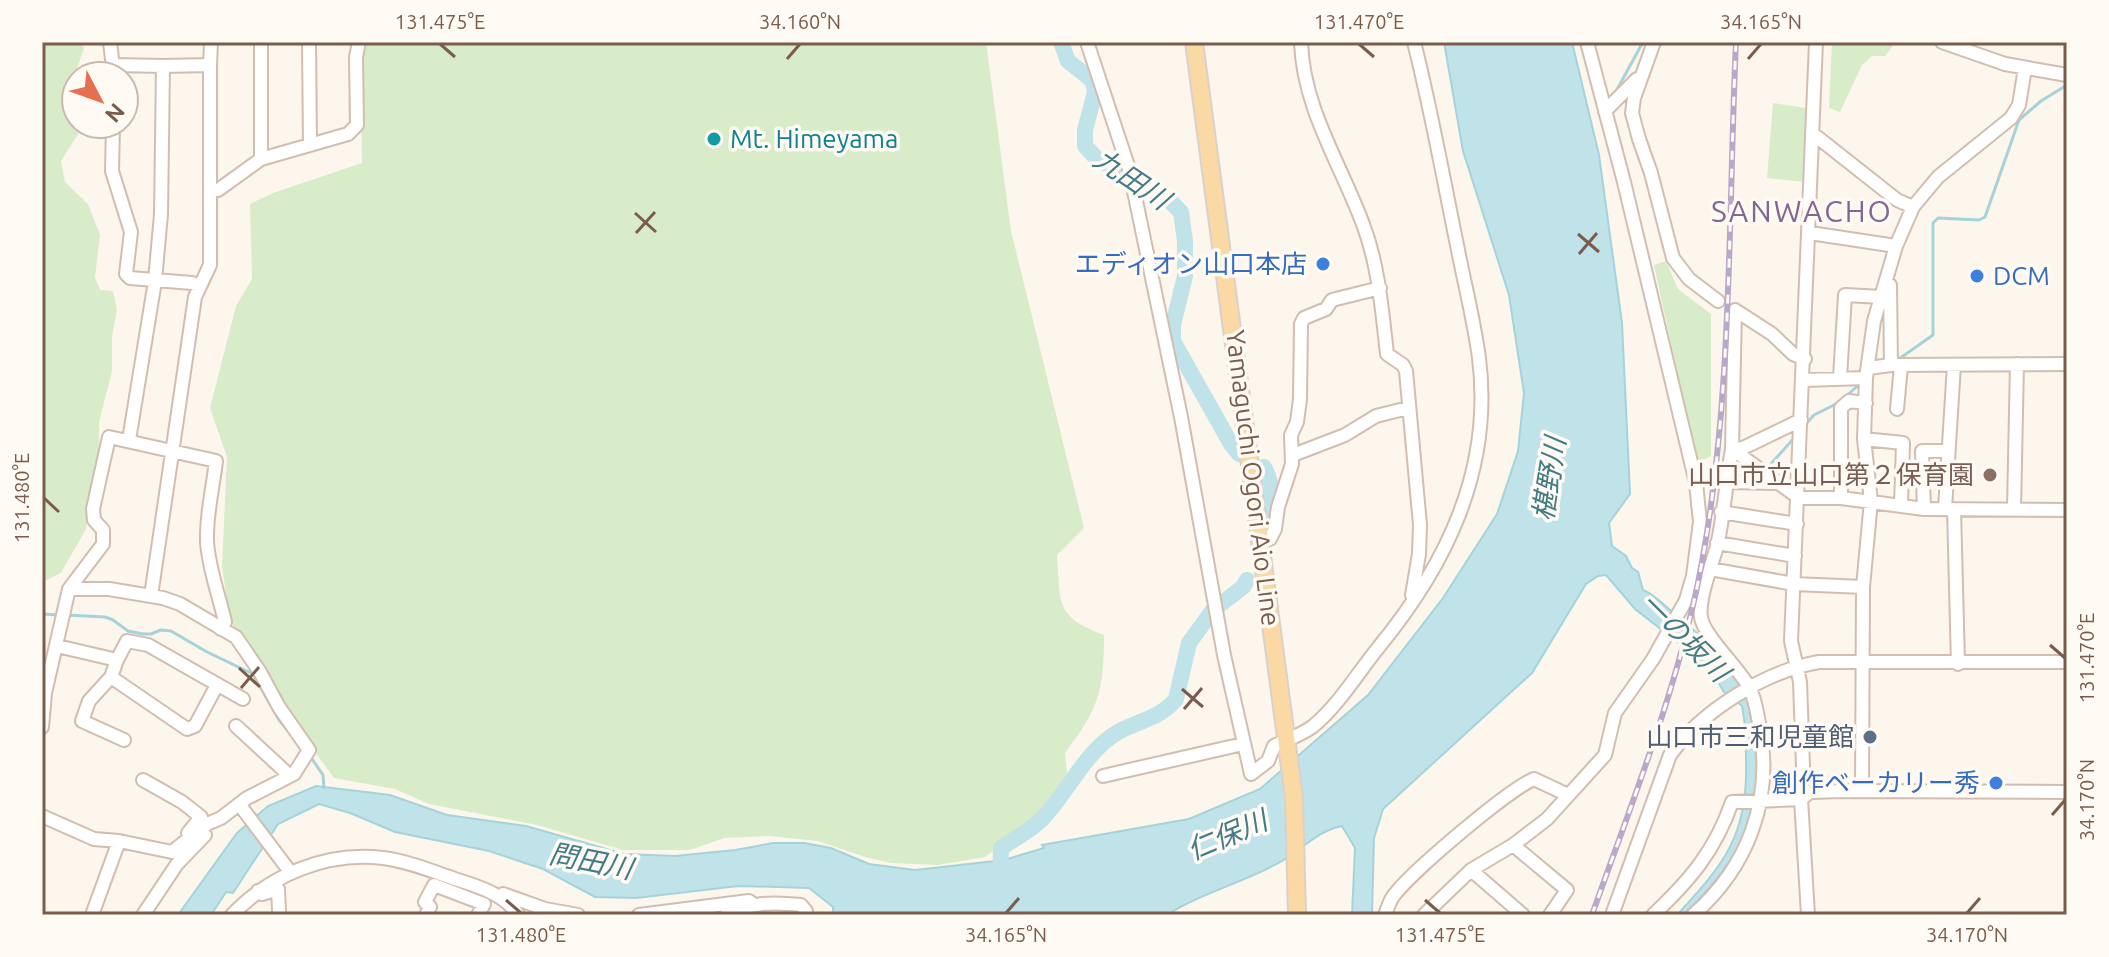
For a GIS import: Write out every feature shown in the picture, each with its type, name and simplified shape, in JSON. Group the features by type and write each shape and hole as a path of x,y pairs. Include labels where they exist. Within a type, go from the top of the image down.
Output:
{"main road":[{"name":"Yamaguchi Ogori Aio Line","path":"1194,42 1294,798 1297,915"}],"street":[{"path":"151,596 195,297 210,265 211,42"},
{"path":"261,42 261,159"},
{"path":"309,42 310,144"},
{"path":"211,190 218,190 261,159 348,134 357,125 356,57 359,42"},
{"path":"1087,42 1131,177 1181,417 1224,655 1251,774 1268,761 1274,746 1287,743 1311,728 1325,713 1360,673 1411,602 1458,524 1480,444 1479,359 1427,92 1414,42"},
{"path":"1301,42 1312,106 1364,228 1380,288 1387,354 1403,365 1406,371 1420,525 1411,602"},
{"path":"1424,915 1471,870 1513,845 1547,819 1605,755 1615,713 1682,610 1693,576 1700,522 1696,483 1587,42"},
{"path":"1654,42 1639,77 1632,113 1673,258 1689,279 1718,301"},
{"path":"1808,915 1801,799 1800,682 1791,641 1816,42"},
{"path":"1942,42 1967,47 2025,68 2067,75"},
{"path":"140,68 210,65"},
{"path":"129,440 155,281 161,214 163,66"},
{"path":"1862,790 1863,587 1871,501 1864,439 1867,373 1874,321 1896,246 1913,207 1938,177 2011,118 2019,105 2025,68"},
{"path":"1605,111 1639,77"},
{"path":"1812,133 1897,200 1913,207"},
{"path":"113,140 112,171 131,232 126,274 130,278 200,286"},
{"path":"1810,233 1896,246"},
{"path":"1890,267 1897,409"},
{"path":"1261,541 1270,539 1275,529 1293,455 1291,435 1297,422 1301,324 1304,318 1326,309 1332,300 1380,288"},
{"path":"1840,378 1845,295 1882,297"},
{"path":"1693,915 1718,889 1739,860 1751,836 1760,800 1762,741 1749,690 1725,653 1703,628 1700,613 1717,543 1732,449 1735,310 1772,334 1793,354 1805,359"},
{"path":"2014,509 2017,364"},
{"path":"1804,380 1840,378 1896,366 2067,364"},
{"path":"1954,365 1947,451 1958,664"},
{"path":"1841,498 1841,408 1849,401 1866,403"},
{"path":"1293,455 1345,435 1376,416 1408,408"},
{"path":"1732,449 1743,448 1801,420"},
{"path":"42,727 45,693 69,589 103,544 103,530 94,520 93,509 109,437 216,461 208,506 207,544 213,582 225,622 221,629"},
{"path":"1864,439 1903,443 1901,505"},
{"path":"1732,449 1799,498 1841,498 1924,509 2067,510"},
{"path":"1924,509 1922,451 1947,451"},
{"path":"1726,482 1777,483"},
{"path":"1721,512 1797,524"},
{"path":"1717,543 1795,556"},
{"path":"1710,569 1794,584 1863,587"},
{"path":"42,816 94,839 172,852 207,824 294,773 309,750 236,637 180,604 109,589 69,589"},
{"path":"1682,610 1700,613"},
{"path":"124,740 82,721 89,701 111,677 127,641 148,645 243,699"},
{"path":"57,646 117,660"},
{"path":"1612,915 1670,755 1693,726 1721,705 1779,672 1819,662 2067,662"},
{"path":"111,677 187,729 195,726 217,685"},
{"path":"236,726 294,773"},
{"path":"1103,776 1243,744"},
{"path":"1385,915 1392,899 1408,880 1526,782 1534,779 1568,795"},
{"path":"143,780 182,802 201,817 183,839 183,845"},
{"path":"1653,915 1692,877 1711,850 1732,802 1801,799 1810,792 1862,790 2067,792"},
{"path":"240,806 289,870"},
{"path":"143,915 177,864 221,818"},
{"path":"92,915 119,841"},
{"path":"1513,845 1567,890 1550,915"},
{"path":"232,915 267,883 289,870 341,858 381,857 438,873 494,895 513,907 518,915"},
{"path":"1471,870 1523,915"},
{"path":"426,915 430,907 425,902 434,885 484,904 478,915"},
{"path":"258,891 262,894 278,889 279,914"},
{"path":"494,895 496,891 545,909 578,915"},
{"path":"639,915 749,901 753,904"},
{"path":"726,915 770,901 801,905 806,911 804,915"}],"green space":[{"path":"42,42 81,42 84,49 80,60 60,60 60,140 74,140 61,161 65,182 88,204 100,235 95,277 100,290 113,291 117,310 112,336 112,371 99,422 99,454 86,529 61,573 42,582"},
{"path":"364,42 986,42 1011,231 1084,528 1057,555 1060,597 1068,614 1076,621 1104,635 1103,671 1097,698 1065,753 1067,773 1040,817 985,857 938,865 891,863 818,841 769,836 724,838 690,850 623,850 537,825 429,804 395,789 334,778 283,708 269,675 230,621 222,566 227,457 210,408 236,306 252,279 250,204 273,193 362,163 361,59"},
{"path":"1832,42 1896,42 1885,56 1872,56 1862,65 1840,112 1829,108"},
{"path":"1773,103 1806,108 1804,182 1767,178"},
{"path":"1666,261 1678,289 1711,314 1711,456 1697,463 1654,265"}],"water":[{"path":"1444,42 1572,42 1599,155 1622,323 1630,494 1609,523 1612,546 1626,556 1638,572 1643,590 1700,636 1731,670 1749,706 1757,746 1756,789 1746,830 1726,866 1684,915 1677,915 1720,863 1738,829 1746,787 1746,734 1742,706 1724,692 1709,667 1635,609 1606,575 1586,584 1532,673 1383,809 1374,838 1372,915 1352,915 1355,848 1342,826 1318,836 1268,868 1167,915 833,915 833,907 809,888 738,886 636,898 595,897 543,869 489,851 395,832 319,804 278,824 233,893 226,892 211,915 178,915 237,833 268,806 316,786 390,795 447,815 526,826 624,854 675,856 773,843 804,843 831,848 869,864 915,870 1004,860 1044,848 1042,845 1189,819 1260,789 1368,695 1443,598 1497,514 1518,451 1524,393 1509,295 1463,151"}],"waterway":[{"name":"九田川","path":"1061,42 1068,61 1093,81 1095,92 1085,130 1085,146 1097,159 1137,179 1181,212 1185,276 1173,325 1173,341 1239,454"},
{"path":"1614,95 1643,42"},
{"path":"1896,361 1933,335 1933,223 1938,218 1979,220 1985,217 2019,120 2067,85"},
{"path":"1844,398 1862,382"},
{"path":"1805,425 1814,415 1838,403"},
{"path":"1770,465 1795,437"},
{"name":"九田川","path":"1264,467 1270,485 1270,518"},
{"name":"九田川","path":"1000,881 1001,848 1041,820 1095,750 1118,732 1156,715 1176,699 1189,643 1213,610 1243,587 1247,580"},
{"path":"42,614 58,615"},
{"path":"66,615 105,617 128,631 143,634 171,631 253,674 289,732"},
{"path":"310,756 323,775 324,788"}],"railway":[{"path":"1592,915 1668,696 1702,562 1712,498 1724,368 1736,42"}],"place":[{"name":"Mt. Himeyama","path":"714,139"},
{"name":"エディオン山口本店","path":"1323,264"},
{"name":"DCM","path":"1977,276"},
{"name":"山口市立山口第２保育園","path":"1990,475"},
{"name":"山口市三和児童館","path":"1870,737"},
{"name":"創作ベーカリー秀","path":"1996,783"}],"district":[{"name":"SANWACHO","path":"1802,212"}],"water label":[{"name":"椹野川","path":"1549,479"},
{"name":"一の坂川","path":"1685,637"},
{"name":"仁保川","path":"1227,835"},
{"name":"問田川","path":"591,861"}]}
